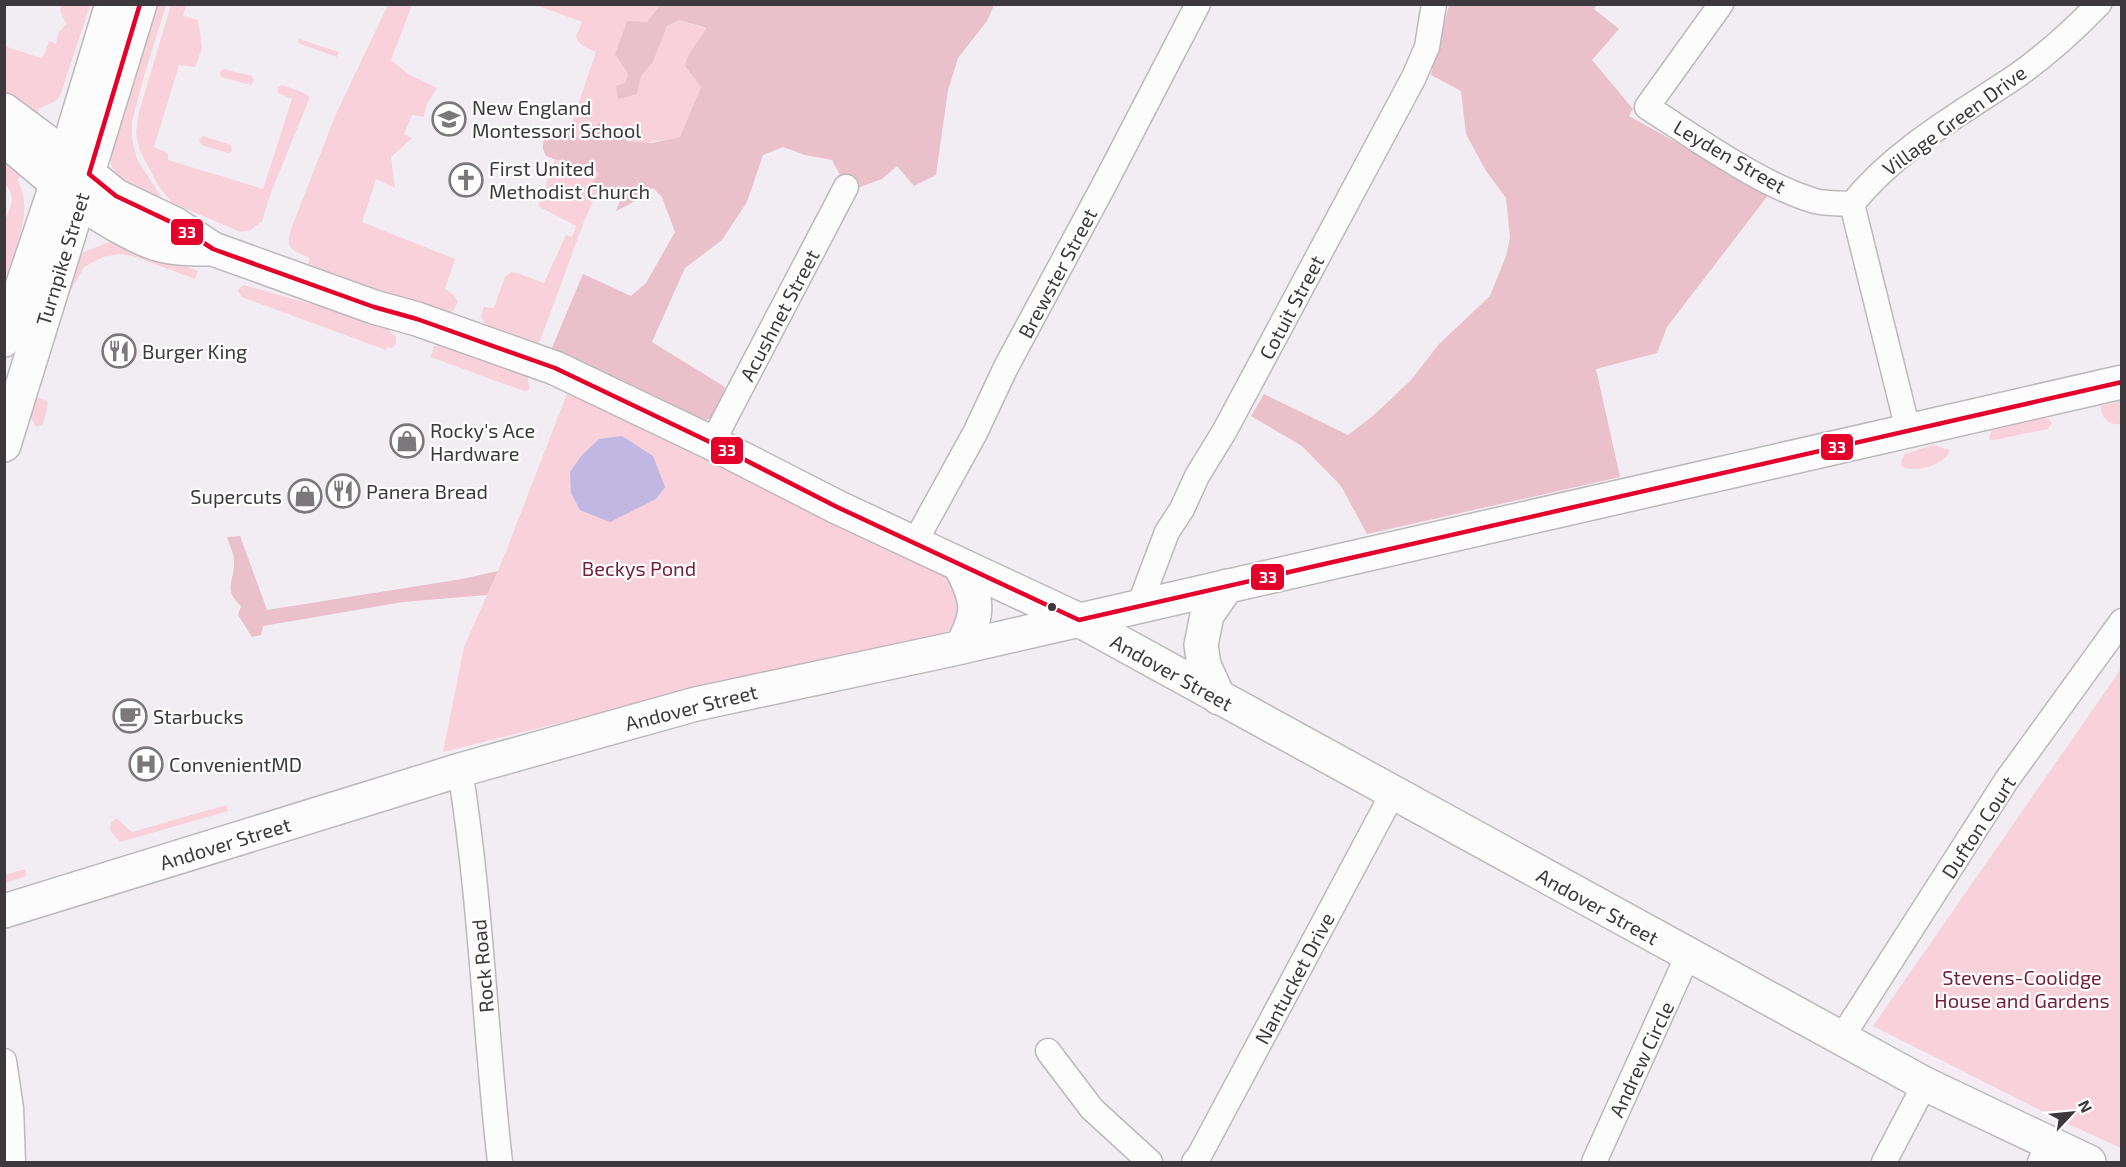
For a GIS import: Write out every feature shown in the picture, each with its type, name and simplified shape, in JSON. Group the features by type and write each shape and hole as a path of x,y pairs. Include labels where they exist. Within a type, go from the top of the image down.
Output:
{"main road":[{"name":"Turnpike Street","path":"4,445 73,179 112,4"},
{"name":"Turnpike Street","path":"4,340 73,179 140,4"},
{"path":"4,110 73,179"},
{"path":"4,138 73,179 116,196 175,224 213,249 374,307 417,319 555,368 712,443 837,507 1078,620 2121,382"},
{"path":"960,565 972,588 976,606 972,628 961,647"},
{"path":"1219,698 1204,665 1201,645 1208,615 1227,586"},
{"name":"Andover Street","path":"4,912 460,770 696,704 1078,620 1688,955 1842,1037 2044,1153 2089,1162"}],"street":[{"name":"Brewster Street","path":"915,542 975,433 1006,367 1198,4"},
{"name":"Cotuit Street","path":"1139,606 1167,532 1224,432 1414,77 1427,47 1434,4"},
{"name":"Leyden Street","path":"1721,4 1647,107 1753,173 1789,191 1817,201 1852,204"},
{"name":"Village Green Drive","path":"1852,204 1869,182 1931,133 2040,58 2099,4"},
{"name":"Acushnet Street","path":"712,443 846,187"},
{"path":"1852,204 1908,430"},
{"name":"Dufton Court","path":"1842,1037 2006,782 2121,621"},
{"name":"Rock Road","path":"460,770 471,846 501,1162"},
{"name":"Nantucket Drive","path":"1194,1162 1393,793"},
{"name":"Andrew Circle","path":"1594,1162 1688,955"},
{"path":"1048,1051 1092,1109 1150,1162"},
{"path":"4,1061 11,1108 14,1162"},
{"path":"1884,1162 1925,1084"}],"green space":[{"path":"62,5 90,5 60,96 54,102 38,109 39,115 27,115 5,103 4,46 41,58 49,41 56,44 59,32 66,24 60,10"},
{"path":"152,5 166,5 132,122 132,139 137,159 168,208 118,179 111,164 109,148"},
{"path":"171,5 186,5 183,16 198,20 202,48 195,67 179,65 154,147 168,153 168,160 263,189 292,99 278,93 278,88 282,85 310,97 270,195 262,221 251,230 241,232 172,203 158,185 139,149 136,133 139,112"},
{"path":"388,5 412,5 391,60 408,74 437,88 427,104 424,117 412,115 404,134 412,138 391,157 395,188 376,179 362,222 455,259 445,289 454,295 458,302 453,311 446,314 308,264 310,258 292,249 289,243 293,224 336,114"},
{"path":"536,5 660,5 647,22 627,21 615,54 628,74 625,84 637,94 641,76 653,62 666,27 679,20 706,29 685,66 701,87 680,137 644,142 626,140 593,127 583,139 568,135 596,52 584,46 577,39 576,36 582,22"},
{"path":"299,39 339,52 337,57 298,43"},
{"path":"223,69 252,76 254,81 251,85 221,77 220,72"},
{"path":"203,136 231,145 232,151 229,153 201,145 199,140"},
{"path":"5,160 21,176 17,180 22,192 24,218 5,282 4,225 12,201 11,193 5,183"},
{"path":"555,160 574,166 592,165 599,174 590,186 598,191 585,219 540,341 536,344 507,335 486,325 482,314 484,307 494,308 505,277 511,272 544,283 566,235 572,237 576,226 538,206"},
{"path":"109,242 123,242 198,271 195,279 133,256 119,254 103,257 84,267 70,292 37,397 47,401 48,404 43,424 36,427 29,414 77,260 84,252"},
{"path":"244,285 391,327 390,332 396,336 396,344 392,348 387,347 386,350 242,297 238,291"},
{"path":"434,346 455,347 520,370 528,377 529,390 524,391 431,357"},
{"name":"Beckys Pond","path":"568,391 932,565 956,582 960,618 951,629 939,636 732,680 443,752 464,647 503,559"},
{"path":"2121,401 2121,424 2110,422 2102,414 2101,406"},
{"path":"2046,418 2052,423 2048,429 1990,440 1992,430"},
{"path":"1933,445 1950,450 1942,460 1929,467 1914,469 1901,466 1905,454"},
{"name":"Stevens-Coolidge House and Gardens","path":"2121,669 2121,1148 2066,1123 1873,1026"},
{"path":"226,805 228,811 120,842 110,830 111,823 116,818 132,832"},
{"path":"25,869 26,876 5,883 5,875"}],"shaded area":[{"path":"660,5 994,5 987,21 958,58 948,90 936,175 914,186 897,166 882,179 860,187 841,177 832,160 805,155 783,147 763,155 747,202 722,240 685,268 652,342 725,387 715,414 706,421 690,425 551,350 583,274 631,296 646,283 675,232 662,197 653,188 616,211 620,201 590,186 599,174 592,165 574,166 546,156 543,145 551,129 558,128 568,135 583,139 593,127 603,121 627,141 652,143 680,137 701,87 685,66 689,55 706,28 679,20 667,26 653,62 641,76 637,94 618,99 616,86 625,83 628,74 615,54 627,21 647,22"},
{"path":"1449,5 1597,5 1594,9 1619,29 1592,60 1633,109 1629,116 1769,194 1667,327 1657,353 1596,369 1620,477 1367,534 1341,486 1302,446 1251,416 1264,394 1348,435 1374,415 1411,380 1439,344 1490,296 1506,256 1510,238 1506,198 1486,171 1466,134 1461,91 1431,75"},
{"path":"622,436 653,456 665,487 656,499 610,522 580,510 571,493 570,472 582,455 599,439"},
{"path":"240,536 267,610 462,579 498,571 487,595 403,602 263,626 261,635 252,637 238,615 241,606 235,600 231,590 234,561 227,537"}],"transit line":[{"name":"33","path":"140,4 89,174 116,196 175,224 213,249 374,307 417,319 555,368 712,443 837,507 1079,620 2122,382"}],"place":[{"name":"New England Montessori School","path":"449,119"},
{"name":"First United Methodist Church","path":"466,180"},
{"name":"Burger King","path":"119,351"},
{"name":"Rocky's Ace Hardware","path":"407,441"},
{"name":"Panera Bread","path":"343,491"},
{"name":"Supercuts","path":"305,496"},
{"name":"Starbucks","path":"130,716"},
{"name":"ConvenientMD","path":"146,764"}]}
